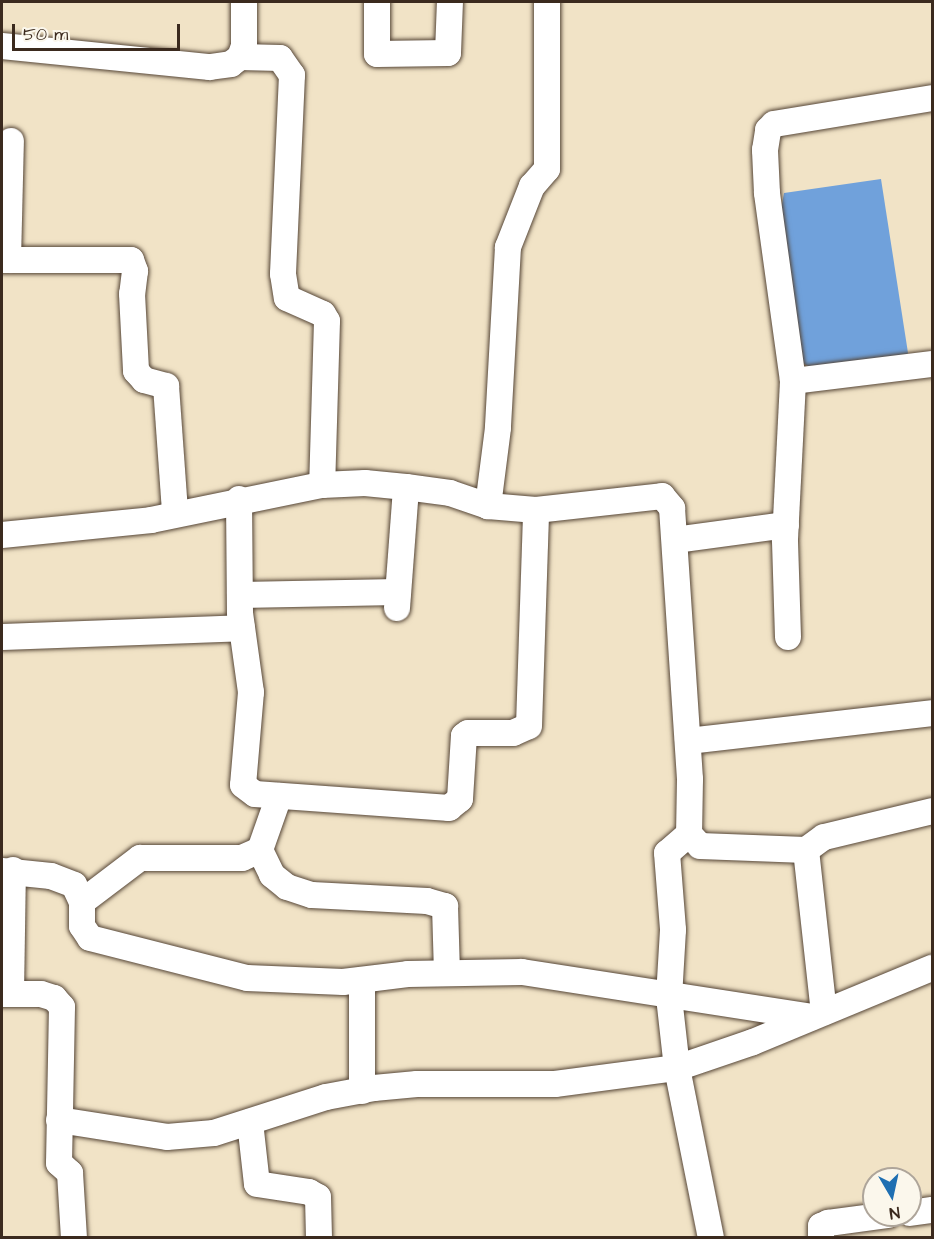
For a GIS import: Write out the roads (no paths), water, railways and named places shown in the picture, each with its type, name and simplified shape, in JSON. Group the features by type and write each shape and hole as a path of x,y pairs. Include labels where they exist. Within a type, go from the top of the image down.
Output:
{"street":[{"path":"2,46 210,68 231,64 240,57 245,36 244,2"},
{"path":"376,2 377,54 389,54 448,53 450,2"},
{"path":"488,506 498,428 508,247 532,186 547,169 547,2"},
{"path":"240,57 280,58 292,75 283,274 287,298 323,314 327,321 322,484"},
{"path":"788,637 786,525 793,381 767,193 765,150 768,130 774,124 785,121 933,98"},
{"path":"11,141 5,260 131,260 135,271 132,294 136,370 144,380 166,386 175,513"},
{"path":"793,381 933,364"},
{"path":"2,534 129,523 322,484 365,483 450,493 488,506 536,510 662,496 672,508 675,540 688,741 689,834 700,846 806,850 824,837 933,811"},
{"path":"240,596 398,600 406,488"},
{"path":"239,500 242,628 251,692 243,785 255,794 449,808 460,799 464,736 468,733 513,733 529,726 536,510"},
{"path":"675,540 786,525"},
{"path":"2,637 242,628"},
{"path":"688,741 933,713"},
{"path":"279,796 260,850 272,875 287,887 312,895 427,901 446,906 447,972"},
{"path":"689,834 668,854 673,930 669,997 677,1068 711,1238"},
{"path":"82,902 140,858 242,858 260,850"},
{"path":"806,850 818,1014"},
{"path":"74,1238 70,1173 59,1163 63,1007 54,998 41,994 6,994 7,871 51,876 74,885 82,902 82,927 90,938 247,978 292,983 362,980 447,972 522,972 592,980 669,997 818,1014"},
{"path":"59,1120 168,1137 214,1132 314,1100 362,1091 417,1084 555,1084 677,1068 933,968"},
{"path":"362,980 362,1091"},
{"path":"250,1122 257,1184 309,1192 318,1197 320,1238"},
{"path":"821,1238 821,1226 862,1218"}],"water":[{"path":"881,179 908,353 904,365 823,374 793,358 780,215 784,193"}]}
